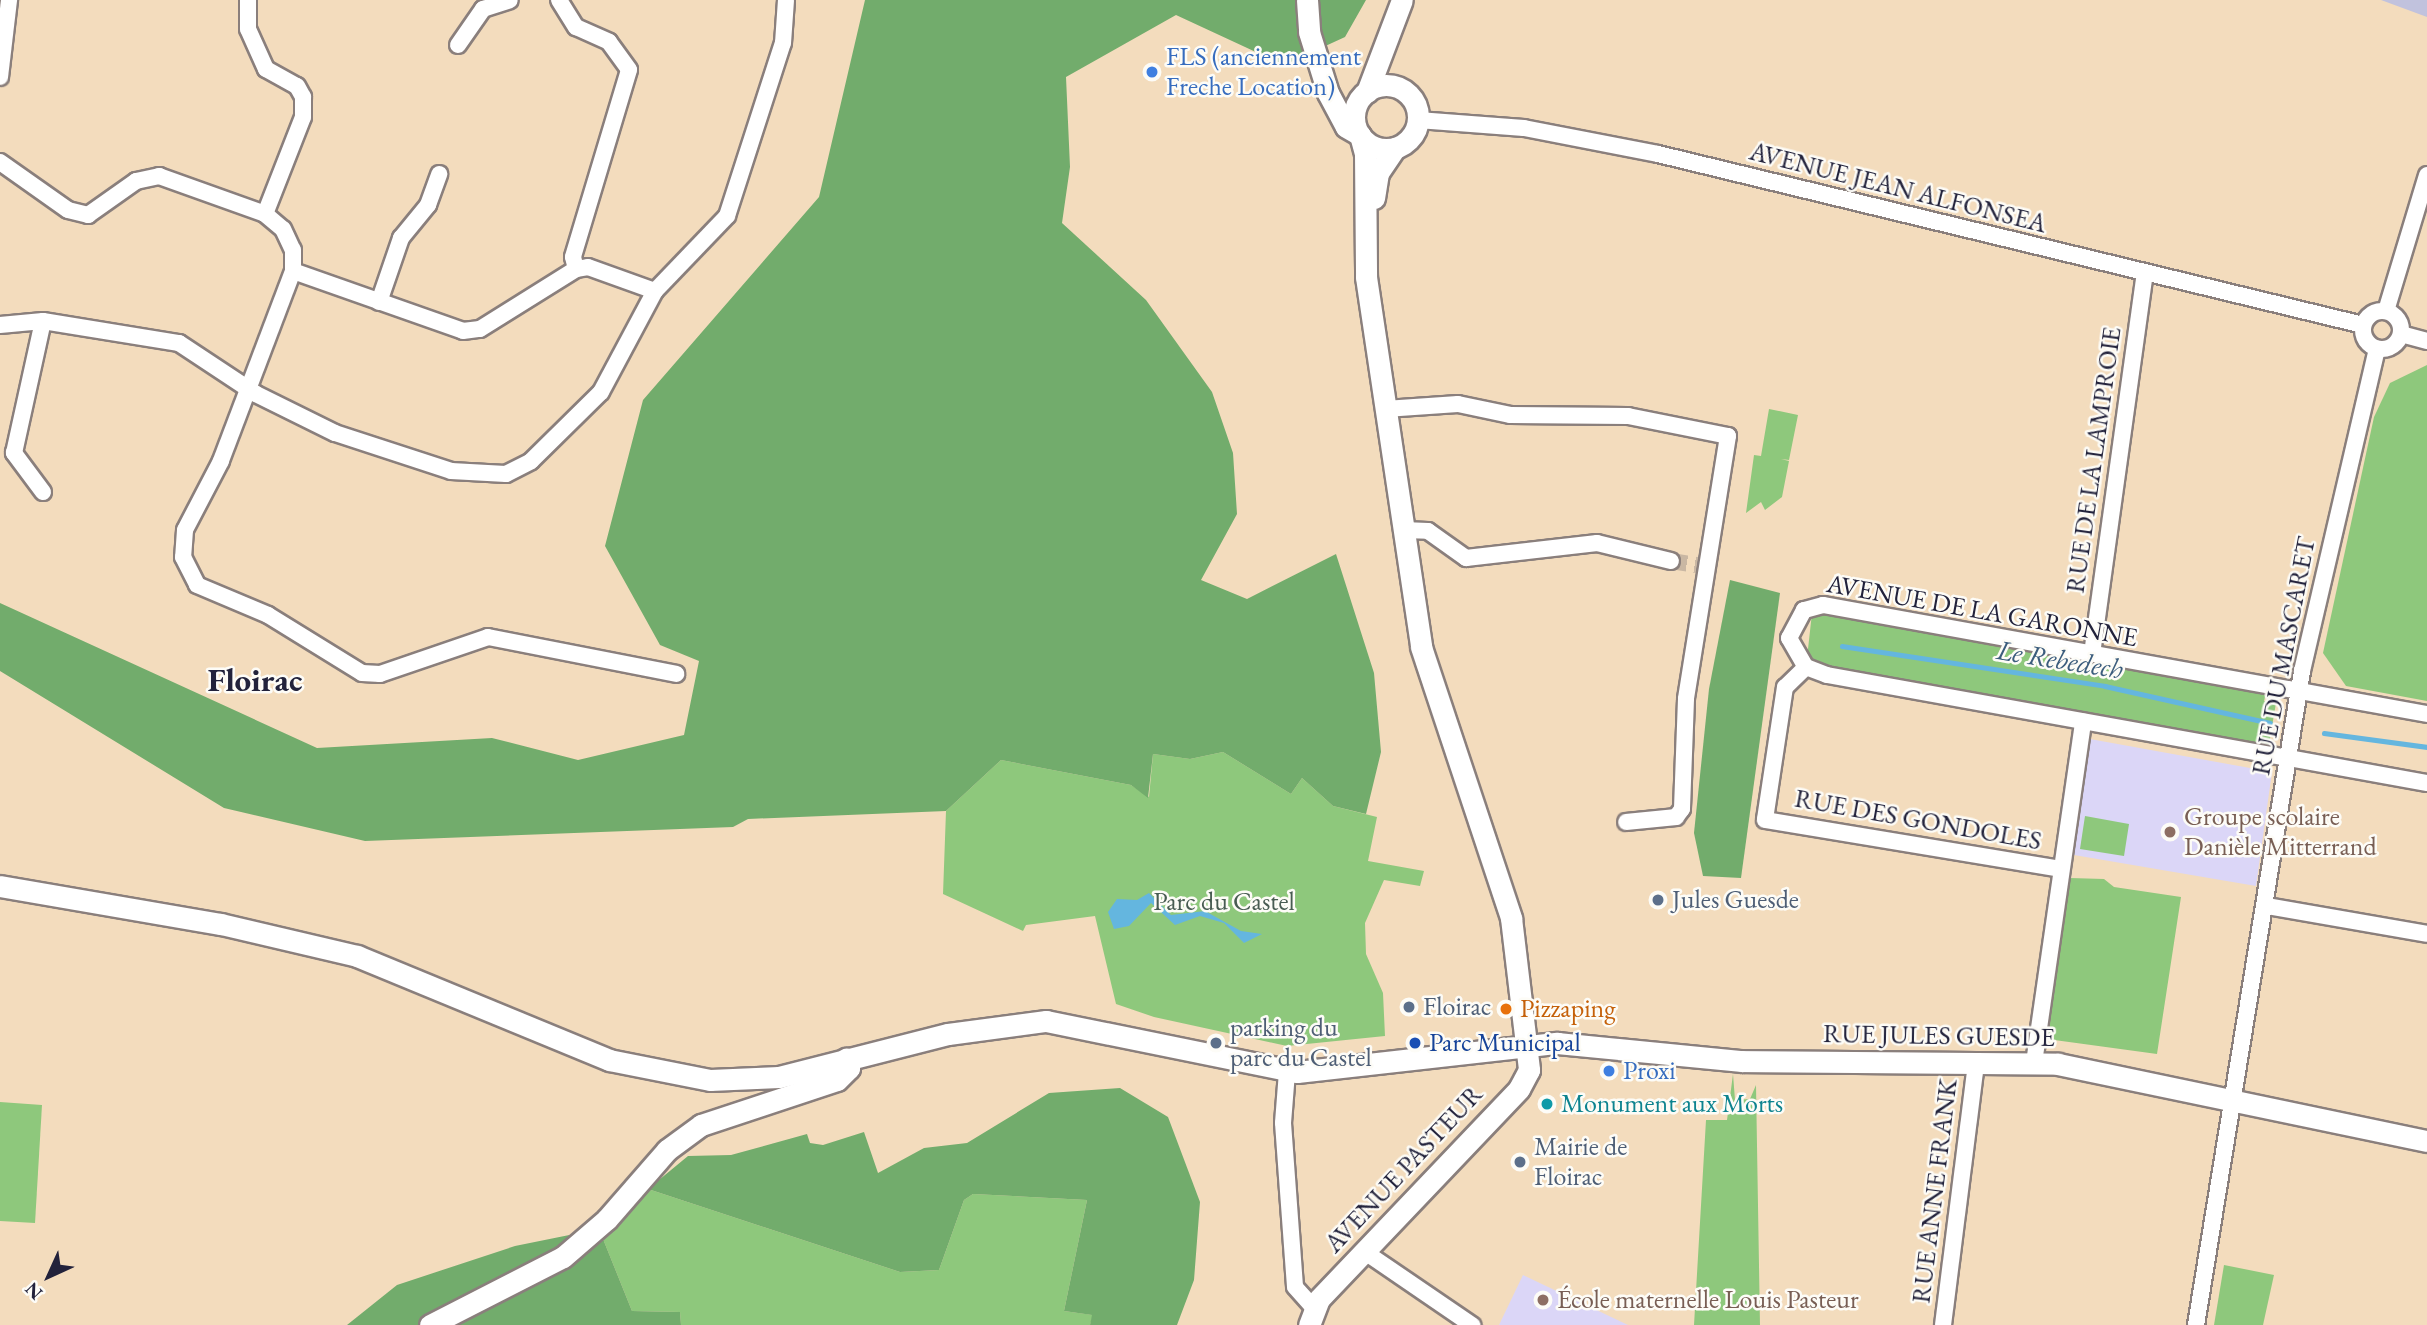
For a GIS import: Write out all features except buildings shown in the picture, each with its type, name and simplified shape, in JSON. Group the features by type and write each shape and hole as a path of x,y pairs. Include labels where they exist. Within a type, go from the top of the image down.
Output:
{"street":[{"path":"248,0 248,29 266,69 297,86 303,97 303,117 265,214"},
{"path":"458,45 484,9 510,0"},
{"path":"559,0 569,20 609,42 629,70 573,257 576,269"},
{"path":"0,325 43,321 178,344 246,385 335,433 451,471 499,476 531,461 601,392 655,291 727,216 736,198 788,25 786,0"},
{"path":"1307,0 1309,32 1325,80 1346,127 1376,147 1395,148"},
{"path":"1373,312 1363,239 1360,135 1363,97 1402,0"},
{"path":"0,77 5,5"},
{"path":"1373,312 1375,187 1395,148 1410,138 1418,120 1414,102 1401,89 1386,45"},
{"path":"1325,80 1363,97 1401,89"},
{"name":"AVENUE JEAN ALFONSEA","path":"1418,120 1524,128 1658,154 2363,325"},
{"path":"0,162 48,195 88,215 136,181 159,176 265,214 284,229 293,250 293,271 246,385 221,461 185,530 183,556 197,585 268,615 362,673 380,674 488,637 676,674"},
{"path":"379,302 401,238 428,205 439,174"},
{"path":"2386,311 2427,176"},
{"path":"293,271 463,331 480,329 576,269 588,267 655,291"},
{"name":"RUE DE LA LAMPROIE","path":"2092,654 2145,274"},
{"path":"2386,311 2399,321 2401,334 2391,347 2378,349 2365,339 2363,325 2369,315 2386,311"},
{"name":"AVENUE PASTEUR","path":"1311,1316 1365,1252 1518,1089 1528,1075 1529,1047 1511,918 1428,676 1403,530 1373,312"},
{"path":"43,321 14,453 43,492"},
{"path":"2401,334 2427,341"},
{"name":"RUE DU MASCARET","path":"2196,1325 2237,1100 2300,691 2378,349"},
{"path":"1385,409 1458,404 1510,415 1628,415 1722,433 1732,443 1705,567 1686,699 1682,809 1676,817 1626,822"},
{"path":"1403,530 1428,531 1459,555 1479,559 1597,543 1671,561"},
{"name":"AVENUE DE LA GARONNE","path":"1806,667 1789,638 1797,617 1810,606 2427,714"},
{"path":"1806,667 2083,721 2427,783"},
{"name":"RUE DES GONDOLES","path":"1806,667 1785,687 1765,820 2060,869"},
{"path":"2034,1063 2083,721"},
{"path":"0,873 223,913 360,946 655,1061 742,1067 846,1058"},
{"path":"0,886 221,924 357,956 578,1048 654,1072 743,1081 818,1070 846,1058"},
{"path":"2267,906 2427,934"},
{"name":"RUE JULES GUESDE","path":"846,1058 994,1025 1046,1021 1287,1072 1529,1047 1594,1043 1742,1061 2034,1063 2145,1078 2427,1141"},
{"path":"430,1325 563,1257 607,1219 667,1150 701,1125 837,1080 849,1068 846,1058"},
{"name":"RUE ANNE FRANK","path":"1942,1325 1976,1063"},
{"path":"1287,1072 1283,1123 1295,1287 1311,1316"},
{"path":"1365,1252 1472,1325"}],"shaded area":[{"path":"2381,0 2427,0 2427,17"},
{"name":"Groupe scolaire Danièle Mitterrand","path":"2090,739 2272,772 2256,886 2074,855"},
{"name":"École maternelle Louis Pasteur","path":"1523,1275 1628,1325 1499,1325"}],"green space":[{"path":"865,0 1366,0 1345,37 1284,65 1176,15 1066,77 1070,167 1062,223 1146,300 1212,392 1233,453 1237,514 1201,580 1247,599 1336,554 1374,673 1381,752 1366,814 1333,806 1302,778 1291,794 1223,752 1190,759 1153,754 1148,798 1131,785 1001,760 946,811 748,819 733,827 365,841 224,808 0,671 0,603 317,748 492,738 578,760 684,735 699,661 660,645 605,546 643,400 819,197"},
{"path":"2427,365 2427,701 2346,686 2323,653 2374,417 2390,383"},
{"path":"1769,409 1798,415 1789,460 1781,459 1789,461 1782,497 1765,510 1761,502 1746,513 1754,455 1761,456"},
{"path":"1730,580 1780,593 1741,878 1703,876 1694,833 1709,689"},
{"path":"1824,611 2267,690 2264,701 2276,703 2268,750 1827,667 1807,658 1812,613"},
{"name":"Parc du Castel","path":"1223,752 1291,794 1302,778 1333,806 1377,817 1368,861 1424,871 1420,886 1384,880 1365,923 1366,954 1383,993 1385,1036 1287,1046 1154,1017 1116,1004 1095,916 1026,925 1023,931 943,894 946,811 1001,760 1131,785 1149,797 1153,754 1190,759"},
{"path":"2085,816 2129,824 2124,856 2080,849"},
{"path":"2070,878 2104,879 2114,887 2181,897 2157,1054 2047,1039"},
{"path":"1733,1074 1735,1100 1750,1099 1756,1085 1760,1325 1694,1325 1706,1120 1727,1120"},
{"path":"1120,1088 1168,1117 1200,1202 1194,1280 1177,1325 1090,1325 1092,1315 1064,1311 1087,1200 973,1194 964,1200 939,1270 900,1272 648,1189 688,1156 731,1155 807,1134 810,1143 823,1145 864,1132 878,1173 924,1148 967,1143 1049,1093"},
{"path":"0,1102 42,1105 35,1223 0,1221"},
{"path":"648,1189 900,1272 939,1270 964,1200 973,1194 1087,1200 1064,1311 1093,1315 1090,1325 681,1325 680,1312 632,1311 603,1239"},
{"path":"599,1229 632,1311 680,1312 681,1325 347,1325 397,1285 515,1246"},
{"path":"2224,1265 2274,1275 2263,1325 2214,1325"}],"water":[{"path":"1149,893 1171,915 1205,911 1241,931 1262,934 1244,943 1224,923 1200,916 1175,925 1151,903 1129,926 1114,929 1108,912 1117,899 1137,900"}],"waterway":[{"name":"Le Rebedech","path":"1842,646 2105,686 2270,723"},
{"path":"2324,733 2427,747"}],"tunnel":[{"path":"1671,561 1701,566"}],"place":[{"name":"FLS (anciennement Freche Location)","path":"1152,72"},
{"name":"Groupe scolaire Danièle Mitterrand","path":"2170,832"},
{"name":"Jules Guesde","path":"1658,900"},
{"name":"Floirac","path":"1409,1007"},
{"name":"Pizzaping","path":"1506,1009"},
{"name":"parking du parc du Castel","path":"1216,1043"},
{"name":"Parc Municipal","path":"1415,1043"},
{"name":"Proxi","path":"1609,1071"},
{"name":"Monument aux Morts","path":"1547,1104"},
{"name":"Mairie de Floirac","path":"1520,1162"},
{"name":"École maternelle Louis Pasteur","path":"1543,1300"}],"district":[{"name":"Floirac","path":"255,680"}]}
